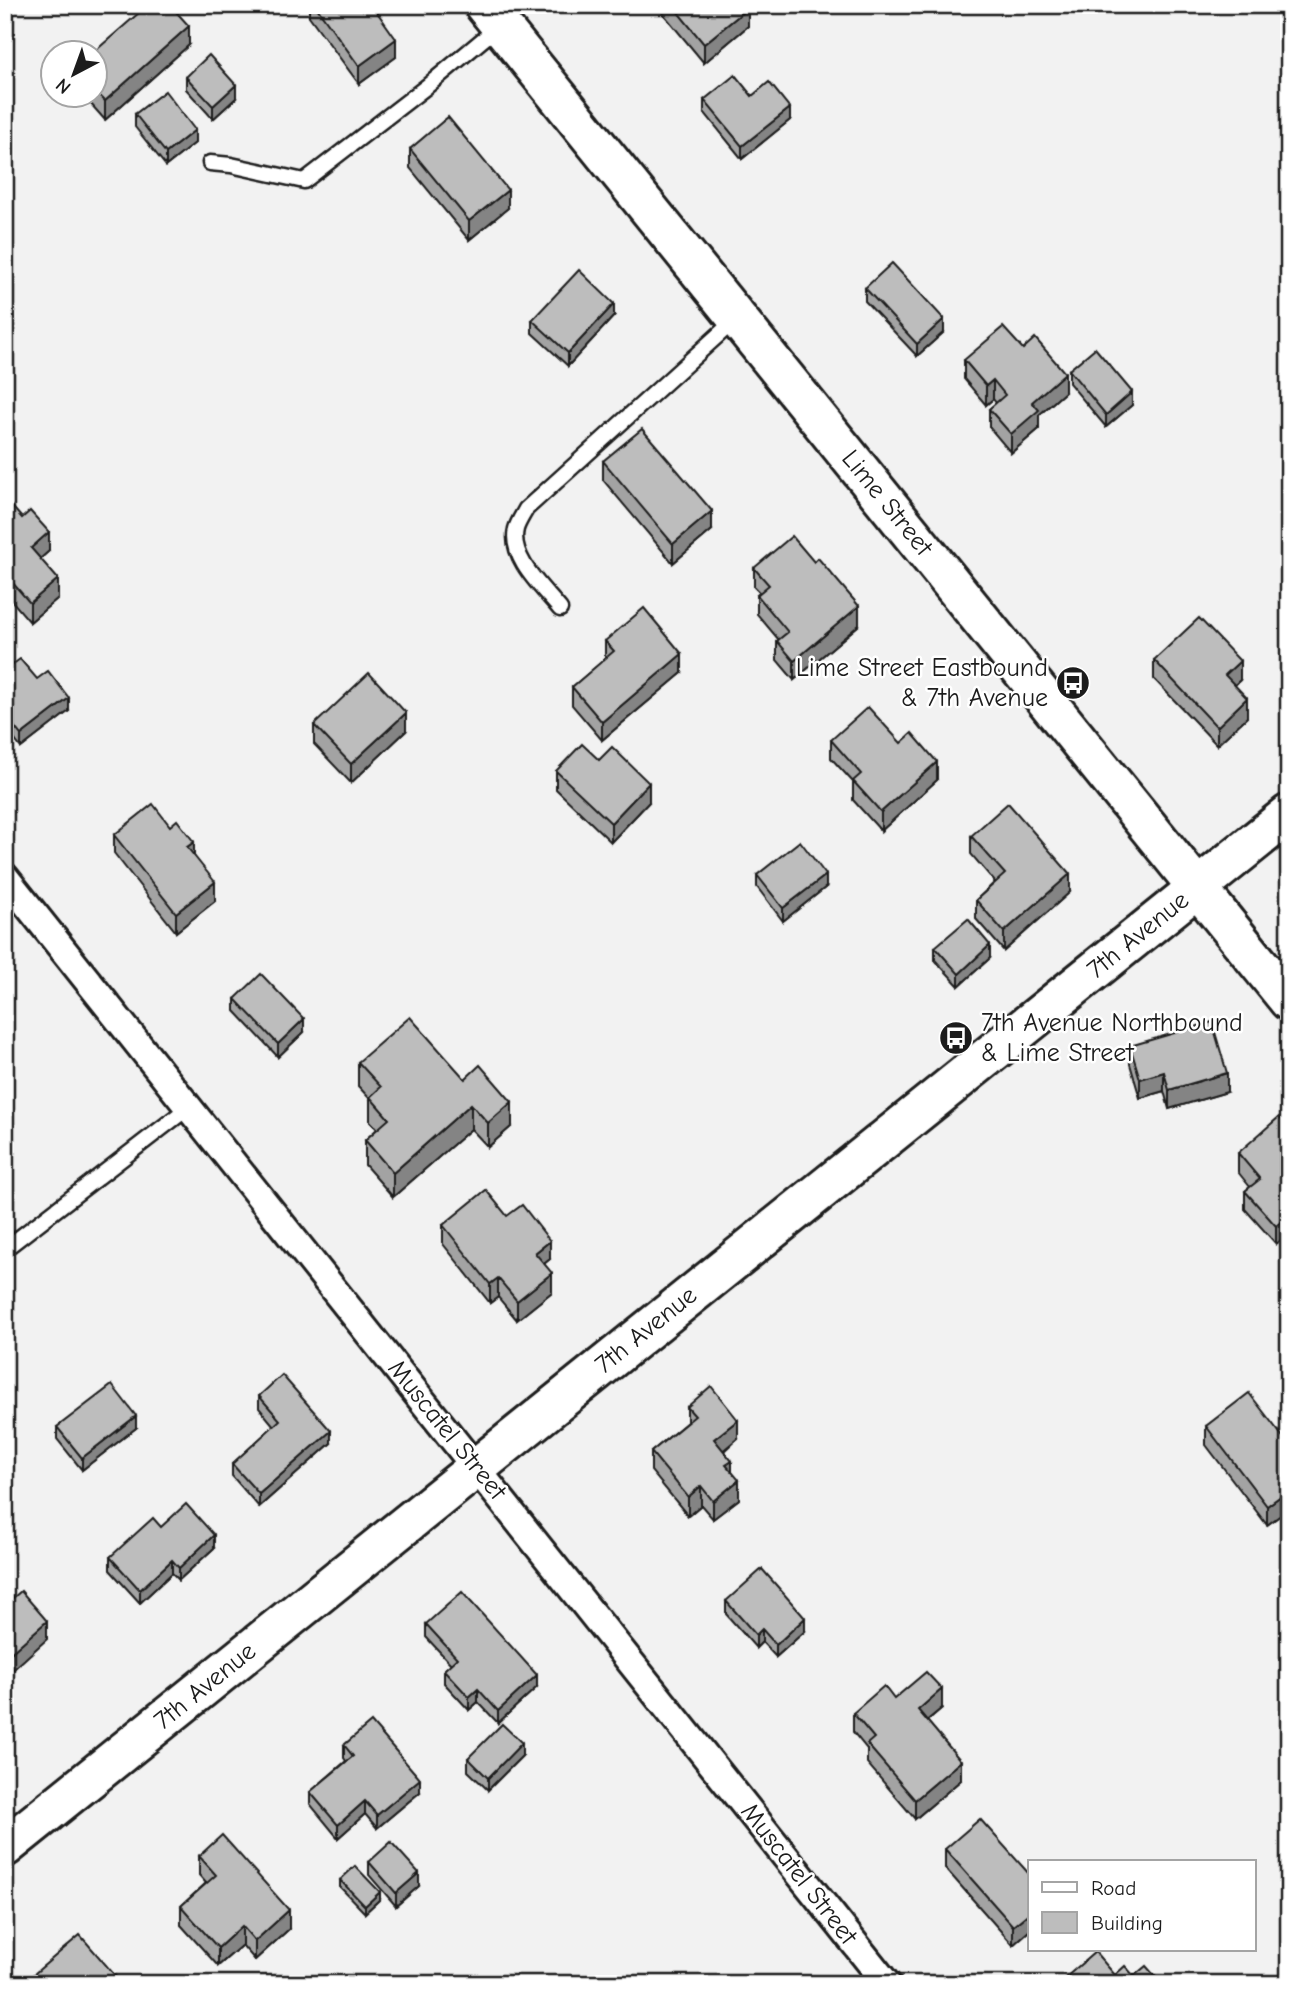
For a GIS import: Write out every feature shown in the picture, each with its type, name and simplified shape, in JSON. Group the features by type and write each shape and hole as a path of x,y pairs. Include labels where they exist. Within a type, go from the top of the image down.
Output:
{"street":[{"name":"Lime Street","path":"492,15 1289,1001"},
{"name":"7th Avenue","path":"5,1847 1289,814"},
{"name":"Muscatel Street","path":"5,877 887,1984"}],"lane":[{"path":"210,163 304,181 426,87 492,15"},
{"path":"560,609 515,548 516,528 526,509 737,318"},
{"path":"5,1249 189,1107"}],"building":[{"path":"148,5 170,5 189,26 108,98 108,40"},
{"path":"315,5 372,5 396,39 359,66"},
{"path":"672,5 746,5 748,8 704,44"},
{"path":"209,55 236,85 213,106 186,77"},
{"path":"735,75 752,96 769,82 790,108 742,146 704,100"},
{"path":"165,91 195,130 166,153 135,114"},
{"path":"448,117 508,190 469,221 410,149"},
{"path":"892,263 944,319 917,344 865,288"},
{"path":"579,270 614,304 568,353 532,320"},
{"path":"1003,327 1023,349 1035,338 1065,373 1032,402 1039,410 1011,434 989,409 1005,395 993,380 986,386 964,360"},
{"path":"1095,348 1132,392 1106,415 1069,370"},
{"path":"642,429 712,511 673,544 603,461"},
{"path":"5,499 22,518 30,511 49,532 31,548 58,579 30,603 5,574"},
{"path":"792,536 814,562 818,558 859,606 794,661 777,641 788,632 757,595 769,585 754,568"},
{"path":"644,608 682,654 602,722 572,687 614,651 605,641"},
{"path":"1199,618 1240,661 1225,675 1247,698 1217,727 1154,660"},
{"path":"20,659 37,679 48,671 69,698 21,735 5,715 5,670"},
{"path":"369,673 406,713 351,764 314,725"},
{"path":"868,707 901,743 912,733 937,762 881,812 853,781 861,774 831,740"},
{"path":"582,744 599,760 612,747 649,783 611,823 556,771"},
{"path":"1008,803 1070,874 1004,932 976,900 1005,874 971,836"},
{"path":"153,804 170,826 177,820 194,842 187,847 215,882 176,913 114,835"},
{"path":"800,841 826,875 783,908 757,875"},
{"path":"968,919 990,945 959,974 935,947"},
{"path":"261,974 304,1019 278,1044 235,999"},
{"path":"410,1017 465,1079 480,1065 512,1102 488,1123 471,1104 393,1173 365,1140 389,1119 370,1097 381,1087 358,1062"},
{"path":"1212,1022 1227,1073 1169,1090 1164,1072 1140,1079 1130,1046"},
{"path":"1279,1117 1289,1128 1289,1217 1276,1226 1245,1191 1260,1179 1238,1153"},
{"path":"486,1190 507,1216 522,1205 550,1241 535,1253 552,1273 517,1301 498,1278 490,1284 443,1225"},
{"path":"282,1375 331,1431 259,1494 232,1464 280,1420 259,1396"},
{"path":"112,1385 136,1416 82,1458 57,1427"},
{"path":"711,1386 738,1420 714,1439 732,1461 726,1465 739,1480 713,1501 701,1486 688,1497 651,1452 695,1416 687,1407"},
{"path":"1249,1393 1289,1445 1289,1490 1267,1506 1206,1426"},
{"path":"186,1504 214,1535 179,1568 172,1560 140,1590 110,1557 153,1518 161,1527"},
{"path":"762,1569 805,1618 776,1645 762,1629 756,1635 726,1601"},
{"path":"21,1591 47,1621 5,1658 5,1605"},
{"path":"462,1592 537,1675 498,1711 478,1689 469,1697 444,1670 457,1658 426,1624"},
{"path":"926,1672 942,1689 918,1710 961,1761 915,1800 867,1744 874,1738 853,1713 884,1686 894,1699"},
{"path":"371,1722 420,1779 377,1815 365,1801 338,1825 310,1792 353,1756 344,1745"},
{"path":"502,1724 522,1743 488,1778 468,1758"},
{"path":"980,1819 1028,1873 1028,1914 1013,1926 945,1849"},
{"path":"222,1835 289,1910 255,1941 242,1926 218,1948 181,1906 216,1875 199,1856"},
{"path":"391,1842 419,1873 396,1893 369,1862"},
{"path":"355,1866 380,1892 365,1906 340,1880"},
{"path":"80,1935 119,1980 114,1984 30,1984 27,1980"},
{"path":"1095,1952 1115,1975 1125,1966 1134,1976 1146,1966 1162,1984 1058,1984"}],"place":[{"name":"Lime Street Eastbound & 7th Avenue","path":"1073,683"},
{"name":"7th Avenue Northbound & Lime Street","path":"956,1038"}]}
